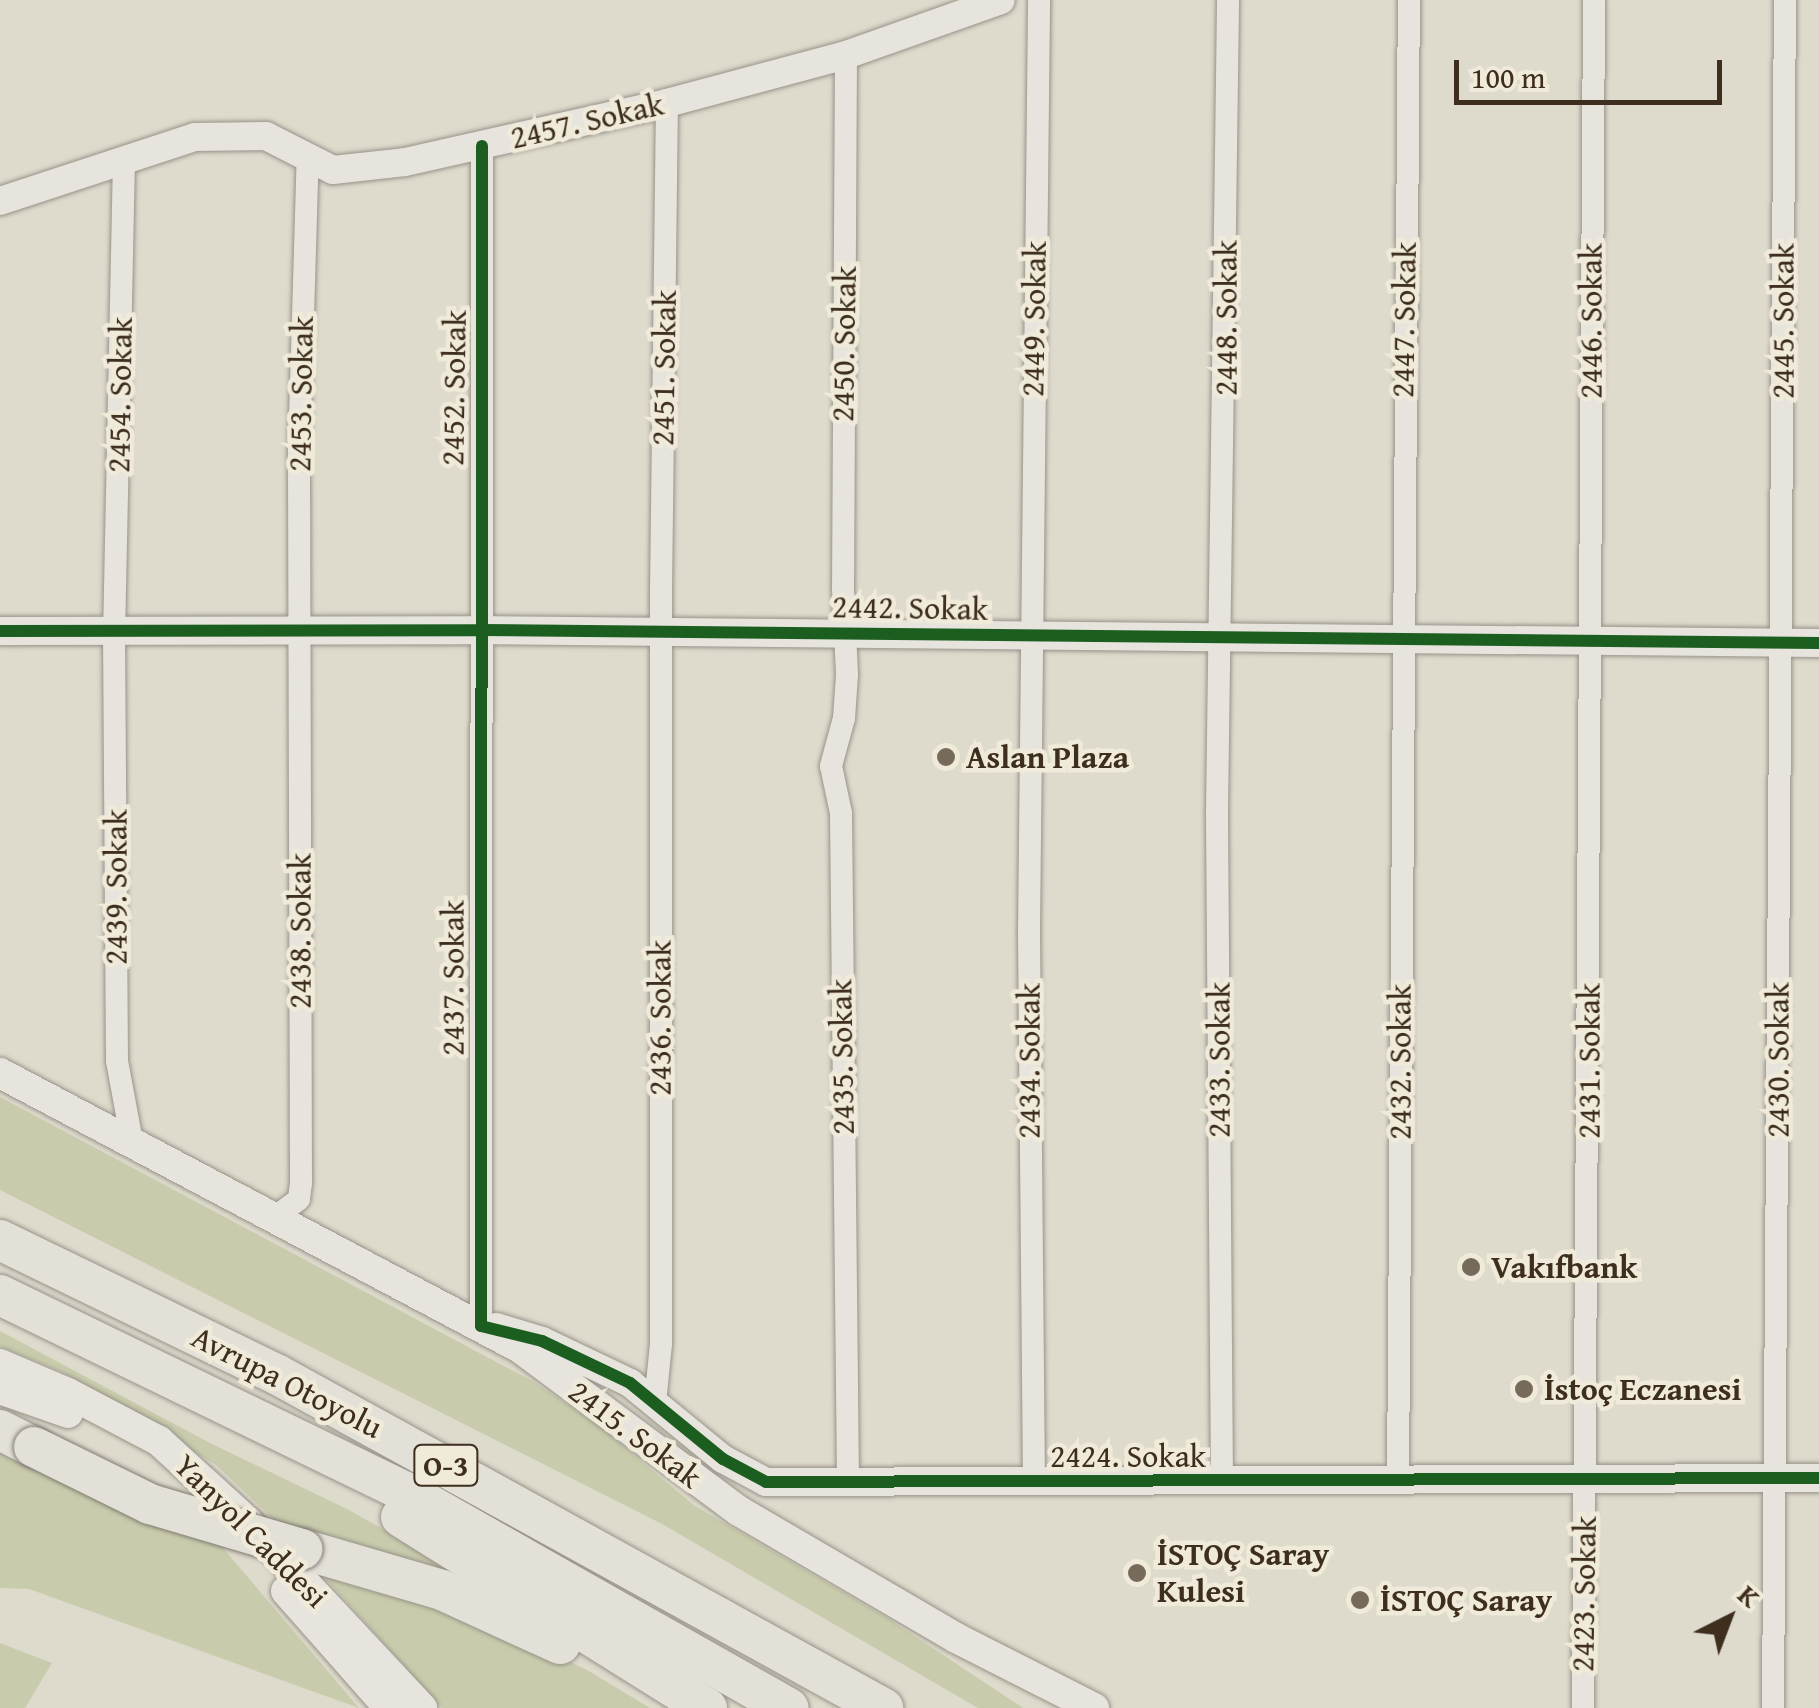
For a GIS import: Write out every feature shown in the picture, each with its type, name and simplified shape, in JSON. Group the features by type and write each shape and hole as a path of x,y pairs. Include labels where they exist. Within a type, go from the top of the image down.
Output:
{"highway":[{"name":"Avrupa Otoyolu","path":"0,1240 278,1375 883,1708"},
{"name":"Avrupa Otoyolu","path":"0,1295 323,1450 629,1615 789,1708"},
{"path":"17,1438 150,1504 466,1600 572,1650 679,1708"},
{"path":"323,1450 350,1483 707,1708"}],"main road":[{"name":"2415. Sokak","path":"0,1073 482,1326 589,1398 739,1511 956,1638 1094,1708"},
{"name":"Yanyol Caddesi","path":"0,1364 68,1393 159,1441 248,1522 422,1708"},
{"path":"0,1389 108,1431 142,1449 204,1499 389,1708"}],"street":[{"name":"2457. Sokak","path":"0,201 195,136 266,136 333,170 356,171 482,146 846,55 1002,0"},
{"name":"2449. Sokak","path":"1030,638 1039,0"},
{"name":"2448. Sokak","path":"1223,637 1228,0"},
{"name":"2447. Sokak","path":"1402,640 1409,0"},
{"name":"2446. Sokak","path":"1590,641 1594,0"},
{"name":"2445. Sokak","path":"1780,642 1785,0"},
{"name":"2450. Sokak","path":"844,634 846,55"},
{"name":"2451. Sokak","path":"661,633 667,102"},
{"name":"2452. Sokak","path":"480,630 482,146"},
{"name":"2453. Sokak","path":"298,632 308,156"},
{"name":"2454. Sokak","path":"114,632 124,159"},
{"name":"2442. Sokak","path":"0,631 480,630 1030,638 1819,642"},
{"name":"2437. Sokak","path":"480,630 482,1326"},
{"name":"2439. Sokak","path":"114,632 118,1061 132,1142"},
{"name":"2438. Sokak","path":"274,1218 298,1199 301,1183 298,632"},
{"name":"2436. Sokak","path":"655,1403 661,1344 661,633"},
{"name":"2435. Sokak","path":"844,634 844,718 834,742 831,766 841,813 848,1484"},
{"name":"2433. Sokak","path":"1222,1483 1218,812 1223,637"},
{"name":"2434. Sokak","path":"1030,638 1034,1484"},
{"name":"2432. Sokak","path":"1398,1483 1402,640"},
{"name":"2431. Sokak","path":"1587,1481 1590,641"},
{"name":"2430. Sokak","path":"1773,1708 1780,642"},
{"name":"2424. Sokak","path":"482,1326 510,1330 568,1352 630,1383 724,1459 766,1482 1398,1483 1819,1478"},
{"name":"2423. Sokak","path":"1582,1708 1587,1481"}],"green space":[{"path":"0,1097 534,1382 599,1426 695,1506 889,1619 1023,1708 978,1708 662,1524 0,1190"},
{"path":"0,1331 210,1443 347,1509 486,1587 285,1530 216,1465 63,1372 0,1346"},
{"path":"0,1444 217,1541 359,1708 29,1589 0,1588"},
{"path":"321,1573 490,1623 587,1670 650,1708 442,1708"},
{"path":"0,1643 52,1663 25,1708 0,1708"}],"cycle path":[{"path":"482,146 481,1326 542,1341 630,1383 723,1459 766,1482 1819,1478"},
{"path":"0,631 480,630 1819,643"}],"place":[{"name":"Aslan Plaza","path":"946,757"},
{"name":"Vakıfbank","path":"1471,1267"},
{"name":"İstoç Eczanesi","path":"1524,1389"},
{"name":"İSTOÇ Saray Kulesi","path":"1137,1573"},
{"name":"İSTOÇ Saray","path":"1360,1600"}]}
